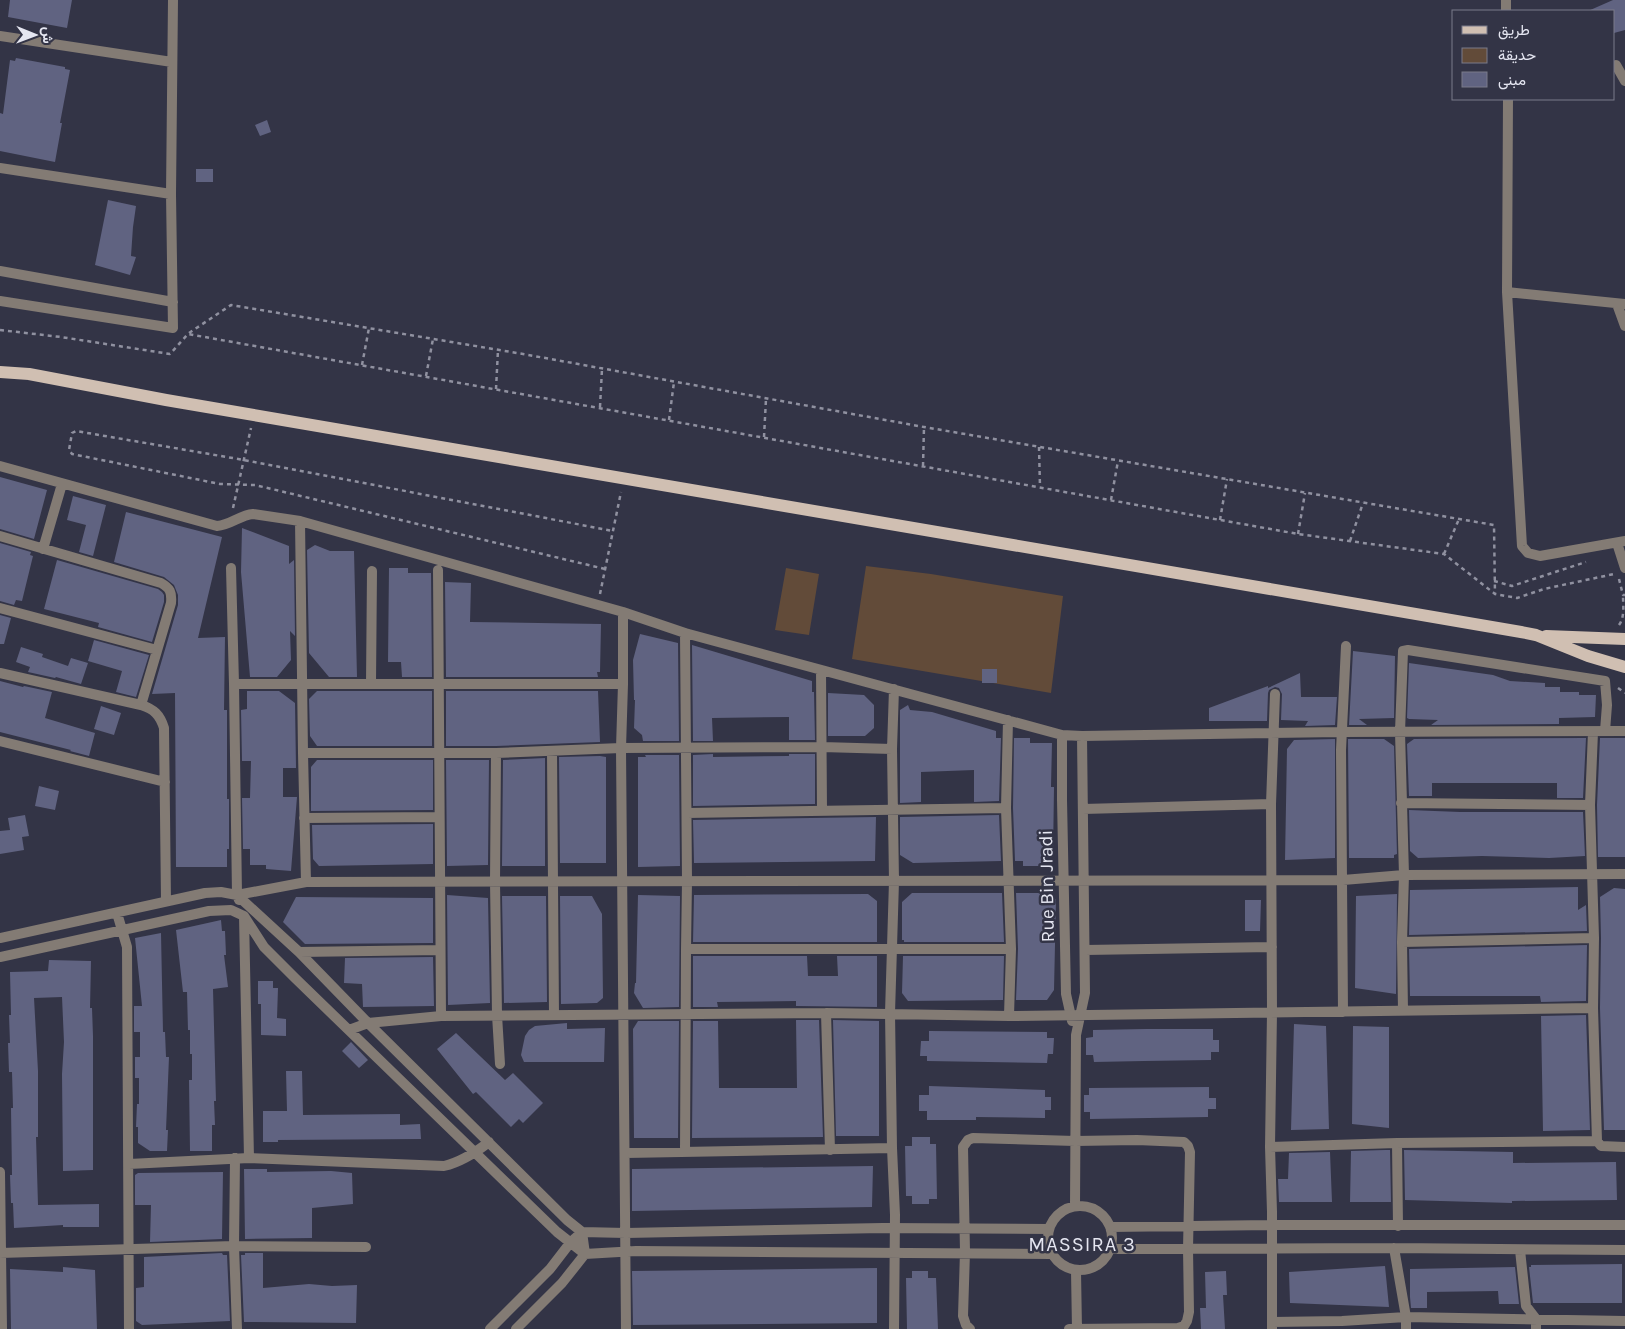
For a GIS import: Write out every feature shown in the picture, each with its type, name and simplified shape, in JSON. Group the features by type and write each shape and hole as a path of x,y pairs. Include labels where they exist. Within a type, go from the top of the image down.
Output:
{"main road":[{"path":"0,372 29,374 254,415 1536,635 1625,639"},
{"path":"1536,635 1588,656 1625,667"}],"street":[{"path":"0,301 173,328 171,194 173,0"},
{"path":"0,36 172,62"},
{"path":"1618,64 1625,81"},
{"path":"1508,100 1506,292 1522,546 1528,553 1540,556 1621,542 1621,571"},
{"path":"0,168 171,194"},
{"path":"0,271 173,302"},
{"path":"1506,292 1621,304 1625,326"},
{"path":"0,466 211,525 230,524 253,514 300,521 623,612 685,632 1062,735 1625,731"},
{"path":"43,549 62,484"},
{"path":"300,521 303,683 302,754 306,882"},
{"path":"0,536 168,587 172,594 171,603 141,705"},
{"path":"231,568 237,895 244,916 264,946 570,1243 585,1254 626,1252 965,1252 1051,1254"},
{"path":"438,570 441,1016"},
{"path":"371,683 372,571"},
{"path":"0,608 157,650"},
{"path":"623,612 621,748 626,1153 626,1329"},
{"path":"685,632 687,881 685,1015 686,1152"},
{"path":"1343,1012 1341,732 1346,646"},
{"path":"1403,1011 1402,942 1404,875 1400,732 1403,652 1408,650 1606,681 1605,731"},
{"path":"821,670 822,811"},
{"path":"0,673 141,705 156,712 164,728 166,902"},
{"path":"234,684 623,684"},
{"path":"894,689 892,748 894,881 890,1013 895,1228 894,1329"},
{"path":"1275,694 1271,804 1272,1012 1270,1147 1272,1325 1342,1325 1406,1316 1536,1324 1595,1325 1625,1321"},
{"path":"1008,720 1006,808 1010,949 1009,1016"},
{"path":"1592,732 1590,805 1597,1141 1600,1146 1625,1147"},
{"name":"Rue Bin Jradi","path":"1062,735 1066,994 1076,1014"},
{"name":"Rue Bin Jradi","path":"1075,1206 1076,1014 1085,993 1082,736"},
{"path":"0,741 165,782"},
{"path":"302,754 552,752 621,748 892,748"},
{"path":"552,752 554,1015"},
{"path":"496,753 495,882 497,1016 500,1064"},
{"path":"1401,803 1590,805"},
{"path":"1083,810 1271,804"},
{"path":"686,814 1006,808"},
{"path":"304,818 439,817"},
{"path":"0,938 205,893 221,892 237,895 306,882 1343,880 1404,875 1625,874"},
{"path":"237,895 299,952 567,1220 582,1232 626,1233 965,1227 1049,1228"},
{"path":"0,957 209,911 231,910 244,916"},
{"path":"117,913 127,947 129,1329"},
{"path":"244,916 249,1158"},
{"path":"1402,942 1594,938"},
{"path":"1085,950 1272,947"},
{"path":"686,949 1010,949"},
{"path":"299,952 440,950"},
{"path":"349,1030 368,1023 441,1016 890,1013 1009,1016 1593,1008"},
{"path":"826,1013 830,1150"},
{"path":"970,1329 966,1325 963,1316 965,1252 963,1147 968,1140 993,1138 1184,1142 1190,1152 1188,1227 1189,1312 1184,1326 1178,1328 1069,1329"},
{"path":"1270,1147 1397,1143 1597,1141"},
{"path":"129,1164 249,1158 444,1166 457,1162 476,1152 489,1142"},
{"path":"1397,1143 1398,1226"},
{"path":"626,1153 892,1148"},
{"path":"235,1158 234,1246 237,1329"},
{"path":"0,1172 2,1329"},
{"path":"1075,1206 1087,1207 1098,1211 1107,1220 1110,1227 1112,1239 1110,1249 1104,1260 1097,1266 1088,1270 1066,1268 1051,1254 1047,1239 1049,1228 1058,1214 1066,1209 1075,1206"},
{"path":"1110,1227 1625,1225"},
{"path":"490,1329 550,1269 570,1243 582,1232"},
{"path":"516,1329 562,1283 585,1254 582,1232"},
{"path":"1,1253 234,1246 366,1246"},
{"path":"1110,1249 1394,1248 1625,1250"},
{"path":"1394,1248 1406,1316 1406,1329"},
{"path":"1520,1250 1526,1306 1536,1324"},
{"path":"1076,1270 1077,1329"}],"path":[{"path":"0,330 61,337 170,354 188,334 231,305 1494,525 1495,594"},
{"path":"362,365 369,328"},
{"path":"188,334 1298,534 1444,554 1495,594 1517,598 1544,589 1621,571"},
{"path":"426,376 433,339"},
{"path":"496,389 498,350"},
{"path":"600,408 602,369"},
{"path":"669,420 674,382"},
{"path":"764,437 766,398"},
{"path":"230,524 254,415"},
{"path":"923,466 924,427"},
{"path":"605,569 255,485 220,484 72,454 69,450 72,433 76,431 244,460 613,531"},
{"path":"1039,447 1040,487"},
{"path":"1111,500 1118,461"},
{"path":"598,605 624,478"},
{"path":"1220,520 1227,479"},
{"path":"1298,534 1305,493"},
{"path":"1350,542 1363,503"},
{"path":"1444,554 1459,519"},
{"path":"1494,581 1512,586 1535,580 1587,561"},
{"path":"1613,566 1621,571"},
{"path":"1614,626 1619,625 1623,620 1624,595 1621,571"}],"green space":[{"path":"866,566 931,574 1063,596 1051,693 852,659"},
{"path":"786,568 819,574 809,635 775,630"}],"building":[{"path":"10,0 72,0 67,28 8,17"},
{"path":"1613,0 1625,0 1625,30 1615,33 1615,10 1590,10"},
{"path":"16,58 65,67 65,69 70,70 55,162 0,151 0,113 3,114 10,60 15,61"},
{"path":"267,120 271,132 260,136 255,125"},
{"path":"196,169 213,169 213,182 196,182"},
{"path":"108,200 136,206 131,256 136,257 130,275 95,265"},
{"path":"0,477 47,490 34,539 0,529"},
{"path":"73,496 106,505 93,556 79,552 86,525 67,520"},
{"path":"126,512 222,537 198,638 225,637 224,710 227,710 227,799 229,799 227,867 176,867 175,693 152,694 178,605 178,595 174,585 164,577 114,562"},
{"path":"242,528 289,546 289,564 294,560 295,636 290,631 291,660 277,677 250,677 241,572"},
{"path":"0,543 31,552 30,555 33,556 22,601 16,600 14,605 0,601"},
{"path":"315,545 330,551 354,551 357,677 329,677 309,653 307,550"},
{"path":"57,560 158,589 162,592 164,602 152,642 98,627 99,623 44,609"},
{"path":"389,568 408,568 408,573 431,573 432,677 402,677 401,662 388,662"},
{"path":"445,582 471,583 470,622 601,624 600,672 597,672 598,677 446,677"},
{"path":"0,615 11,618 4,644 0,644"},
{"path":"640,634 678,643 679,741 643,741 642,735 634,728 633,660"},
{"path":"94,640 149,655 136,697 116,692 122,671 88,661"},
{"path":"692,645 812,681 815,740 789,740 789,717 712,718 713,741 693,741"},
{"path":"21,647 43,654 42,657 68,666 71,658 88,663 81,684 28,672 30,667 16,662"},
{"path":"1353,651 1395,656 1394,718 1359,719 1367,725 1349,725"},
{"path":"1409,663 1493,675 1510,681 1545,683 1545,687 1560,687 1560,692 1579,692 1579,695 1596,695 1595,717 1559,718 1559,724 1431,725 1438,720 1409,719 1407,718"},
{"path":"982,669 997,669 997,683 982,683"},
{"path":"1300,673 1301,697 1337,697 1335,725 1305,726 1308,721 1281,720 1282,694 1279,688 1275,687 1269,690 1268,693 1267,721 1209,721 1209,708 1268,686 1268,688"},
{"path":"0,681 52,692 45,718 95,733 89,756 0,732"},
{"path":"247,691 279,691 295,703 296,768 283,768 283,797 297,797 291,871 266,869 266,865 250,865 250,849 243,849 242,798 250,798 251,761 242,761 241,710 247,709"},
{"path":"317,691 432,691 432,746 317,746 310,736 309,699"},
{"path":"446,691 598,691 600,742 446,746"},
{"path":"828,693 864,695 874,705 874,728 865,736 828,736"},
{"path":"908,705 910,710 932,712 996,731 996,738 1001,738 999,801 974,802 974,770 921,772 921,802 900,803 900,710"},
{"path":"101,706 121,713 114,735 94,729"},
{"path":"1014,738 1030,738 1030,743 1052,743 1051,787 1054,787 1053,856 1050,856 1049,866 1023,866 1023,861 1015,861 1013,808"},
{"path":"1586,738 1583,798 1557,798 1557,783 1432,783 1432,796 1409,796 1407,744 1414,739"},
{"path":"1600,738 1625,738 1625,857 1598,857 1597,805"},
{"path":"1335,739 1335,858 1285,860 1287,749 1294,740"},
{"path":"1348,739 1384,739 1394,746 1397,854 1394,855 1394,858 1349,858"},
{"path":"713,754 713,757 815,754 815,804 693,806 693,755"},
{"path":"645,755 679,755 680,866 638,867 638,757 646,757"},
{"path":"559,757 606,757 606,863 560,863"},
{"path":"545,758 545,866 502,866 503,760"},
{"path":"317,760 433,760 433,810 311,811 311,767"},
{"path":"446,760 489,760 488,865 447,866"},
{"path":"39,786 59,791 55,810 35,806"},
{"path":"1409,810 1583,812 1585,856 1549,858 1482,856 1418,858 1410,851"},
{"path":"25,815 29,836 22,837 24,850 0,854 0,831 10,830 8,818"},
{"path":"999,815 1001,861 913,863 900,855 900,817"},
{"path":"876,817 875,861 694,863 693,820"},
{"path":"433,824 433,864 319,866 313,859 312,825"},
{"path":"1578,887 1578,910 1586,905 1587,931 1409,935 1410,890"},
{"path":"1614,888 1625,889 1625,1130 1604,1130 1600,1008 1600,897"},
{"path":"912,893 1002,893 1004,942 904,942 902,940 902,902"},
{"path":"1016,893 1047,893 1047,898 1056,899 1054,990 1047,1000 1016,1000 1018,949"},
{"path":"868,894 877,901 877,942 693,942 694,895"},
{"path":"1397,894 1396,994 1355,988 1356,896"},
{"path":"447,895 488,898 490,1003 448,1005"},
{"path":"638,895 680,896 679,1007 643,1008 634,993 636,983"},
{"path":"502,896 546,896 547,1002 504,1003"},
{"path":"560,896 592,896 602,914 603,998 597,1003 561,1004"},
{"path":"296,897 433,898 433,943 305,944 283,922"},
{"path":"1245,900 1261,900 1260,931 1245,931"},
{"path":"221,920 222,931 225,931 226,955 224,955 228,987 213,989 216,1101 214,1101 215,1125 212,1125 212,1151 190,1151 189,1080 192,1080 192,1054 190,1054 190,1030 188,1030 187,992 183,992 176,930"},
{"path":"161,933 163,1032 165,1032 166,1057 169,1057 167,1151 150,1151 138,1143 138,1127 136,1127 137,1104 139,1104 139,1078 135,1078 135,1057 140,1057 140,1032 134,1032 134,1006 142,1006 135,938"},
{"path":"1587,945 1586,1001 1541,1002 1540,996 1410,996 1409,949"},
{"path":"693,956 807,956 808,976 838,976 837,956 877,956 877,1007 796,1006 796,1001 717,1002 718,1007 693,1007"},
{"path":"903,956 1004,956 1003,1000 908,1001 902,993"},
{"path":"433,957 434,1006 363,1007 362,984 344,983 345,958"},
{"path":"49,960 91,961 93,1170 63,1171 62,1074 64,1042 62,997 34,998 38,1071 38,1137 36,1137 38,1205 99,1204 99,1227 63,1227 63,1225 14,1228 10,1175 12,1175 11,1108 13,1108 12,1072 9,1072 8,1043 10,1043 9,1015 11,1015 10,972 48,971"},
{"path":"258,981 273,981 273,988 278,988 277,1018 286,1019 286,1036 261,1035 261,1004 258,1004"},
{"path":"1586,1015 1590,1130 1543,1131 1541,1016"},
{"path":"796,1020 819,1020 823,1137 692,1138 693,1021 718,1021 719,1088 797,1088"},
{"path":"833,1020 879,1021 879,1136 836,1136"},
{"path":"638,1021 679,1021 678,1138 634,1138 633,1029"},
{"path":"567,1023 567,1029 605,1028 604,1062 524,1062 521,1055 525,1036 529,1030 535,1026"},
{"path":"1294,1024 1326,1026 1329,1129 1291,1130"},
{"path":"1353,1026 1389,1027 1389,1128 1352,1124"},
{"path":"1213,1029 1213,1040 1219,1040 1219,1052 1211,1052 1211,1060 1094,1062 1093,1055 1086,1055 1086,1038 1093,1037 1093,1030"},
{"path":"929,1031 1047,1032 1047,1038 1054,1038 1053,1054 1048,1054 1047,1063 927,1061 927,1056 920,1056 921,1041 929,1041"},
{"path":"456,1033 505,1080 513,1073 543,1103 523,1123 519,1119 511,1127 476,1092 473,1094 437,1049"},
{"path":"351,1042 368,1060 359,1068 342,1051"},
{"path":"286,1071 302,1071 303,1115 400,1114 400,1125 420,1124 421,1139 278,1140 278,1142 263,1142 263,1111 287,1111"},
{"path":"929,1086 1045,1090 1045,1097 1051,1097 1051,1110 1045,1110 1045,1118 976,1117 976,1120 927,1120 927,1111 919,1111 919,1095 929,1095"},
{"path":"1209,1087 1209,1098 1216,1098 1216,1109 1208,1109 1208,1117 1090,1119 1090,1112 1084,1112 1084,1095 1089,1095 1089,1088"},
{"path":"912,1137 930,1137 930,1144 936,1144 937,1199 929,1199 929,1204 912,1204 912,1196 906,1196 905,1146 912,1146"},
{"path":"1390,1150 1391,1202 1350,1202 1351,1151"},
{"path":"1404,1150 1513,1152 1513,1163 1616,1162 1617,1200 1512,1201 1512,1203 1405,1200"},
{"path":"1330,1152 1332,1202 1279,1202 1278,1179 1288,1179 1289,1153"},
{"path":"873,1166 872,1207 632,1211 632,1169"},
{"path":"244,1169 267,1169 267,1172 331,1171 352,1173 353,1204 312,1208 312,1238 245,1239"},
{"path":"223,1172 222,1239 150,1242 151,1205 135,1205 135,1175 138,1173"},
{"path":"222,1253 227,1255 230,1321 142,1325 136,1321 136,1288 144,1287 144,1257"},
{"path":"245,1253 263,1253 263,1288 309,1284 332,1286 357,1285 356,1323 244,1322 241,1255 245,1255"},
{"path":"1622,1264 1622,1303 1533,1303 1529,1267 1531,1265"},
{"path":"1385,1266 1389,1307 1290,1303 1289,1272"},
{"path":"63,1267 95,1270 97,1329 11,1329 10,1269 63,1272"},
{"path":"1515,1267 1519,1304 1499,1304 1498,1291 1427,1292 1427,1308 1411,1308 1410,1269"},
{"path":"877,1268 877,1323 633,1325 632,1271"},
{"path":"912,1271 928,1271 928,1278 936,1278 938,1329 907,1329 906,1278 912,1278"},
{"path":"1226,1271 1227,1295 1223,1295 1225,1329 1201,1329 1200,1308 1206,1308 1205,1272"}],"district":[{"name":"MASSIRA 3","path":"1082,1244"}]}
